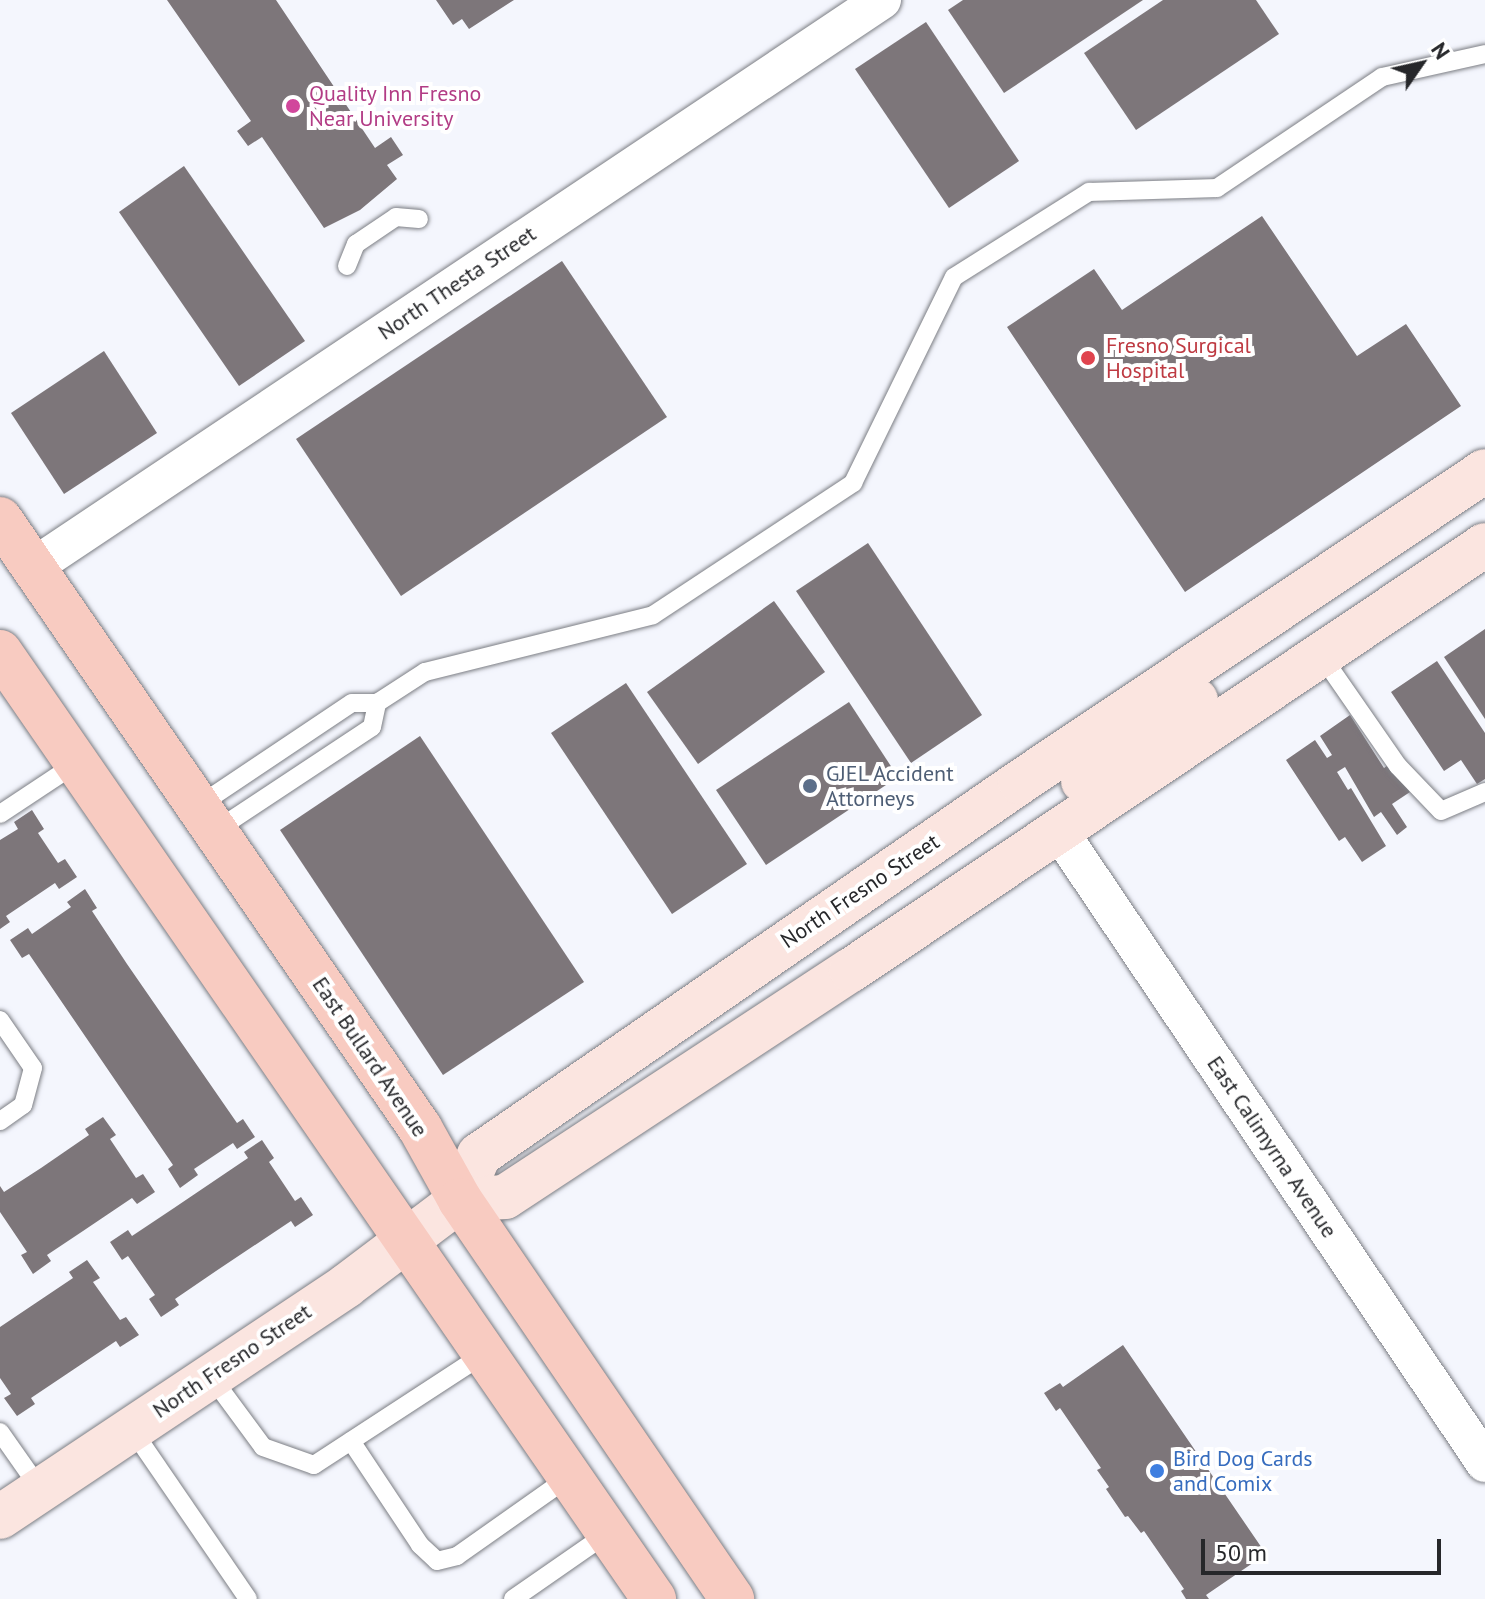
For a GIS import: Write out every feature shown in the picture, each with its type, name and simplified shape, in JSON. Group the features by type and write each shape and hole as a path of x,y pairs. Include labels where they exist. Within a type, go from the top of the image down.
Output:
{"main road":[{"name":"North Fresno Street","path":"0,1517 346,1286 460,1200 479,1155 994,799 1485,471"},
{"name":"East Bullard Avenue","path":"0,519 420,1128 460,1200 732,1599"},
{"path":"460,1200 505,1197 1485,545"},
{"path":"1059,831 1062,799 1297,629 1314,608 1312,588"},
{"path":"2,658 654,1599"}],"street":[{"name":"North Thesta Street","path":"33,567 882,0"},
{"name":"East Calimyrna Avenue","path":"1059,831 1485,1463"}],"lane":[{"path":"207,819 352,703 377,703 425,672 653,615 853,483 954,277 1089,192 1217,188 1382,77 1485,54"},
{"path":"347,266 356,244 396,217 419,219"},
{"path":"1321,655 1398,766 1441,811 1485,792"},
{"path":"207,819 372,727 377,703"},
{"path":"0,814 77,763"},
{"path":"0,1020 33,1068 23,1105 0,1121"},
{"path":"210,1375 263,1447 314,1465 484,1354"},
{"path":"131,1428 248,1599"},
{"path":"0,1432 40,1489"},
{"path":"351,1441 420,1545 437,1561 457,1556 569,1477"},
{"path":"513,1599 608,1533"}],"building":[{"name":"Quality Inn Fresno Near University","path":"167,0 276,0 375,148 391,137 403,155 387,165 397,179 360,210 324,228 262,137 248,146 237,131 251,121"},
{"path":"436,0 514,0 469,29 462,19 453,25"},
{"path":"963,0 1143,0 1004,93 948,10"},
{"path":"1163,0 1256,0 1279,34 1136,130 1084,53"},
{"path":"926,22 1019,161 949,208 855,69"},
{"path":"184,166 305,341 239,386 119,212"},
{"path":"1262,216 1357,356 1406,324 1461,406 1185,592 1007,327 1094,269 1122,310"},
{"path":"562,261 667,417 401,596 296,439"},
{"path":"104,351 157,433 64,494 11,413"},
{"path":"868,543 982,715 911,763 796,591"},
{"path":"774,601 825,672 698,764 647,692"},
{"path":"1485,629 1485,719 1444,657"},
{"path":"1437,661 1485,733 1485,779 1477,784 1461,760 1444,771 1391,692"},
{"path":"626,683 747,864 672,914 551,733"},
{"path":"849,702 898,777 766,865 716,790"},
{"path":"1350,715 1384,768 1391,763 1410,792 1392,804 1407,827 1397,835 1381,812 1374,817 1345,767 1337,772 1348,790 1351,788 1386,846 1362,862 1345,837 1339,841 1286,760 1315,740 1327,758 1332,755 1320,736"},
{"path":"420,736 584,982 443,1075 280,830"},
{"path":"32,810 44,829 38,833 58,863 65,859 77,877 59,889 55,883 6,916 10,922 0,929 0,840 18,829 14,822"},
{"path":"85,889 97,908 92,911 127,964 237,1123 243,1119 255,1137 237,1149 233,1143 194,1169 198,1175 180,1188 168,1169 173,1165 29,954 22,958 10,940 28,928 32,934 71,907 67,902"},
{"path":"103,1117 116,1135 110,1139 136,1178 143,1174 155,1192 137,1204 132,1198 47,1255 51,1261 33,1274 21,1255 27,1252 0,1212 0,1186 4,1192 41,1168 89,1135 85,1129"},
{"path":"262,1140 274,1158 269,1162 295,1201 301,1197 313,1215 295,1227 291,1221 216,1271 175,1299 179,1305 161,1317 149,1299 155,1295 128,1256 122,1260 110,1242 128,1230 132,1236 174,1208 248,1158 244,1152"},
{"path":"87,1260 100,1278 93,1282 120,1320 126,1317 139,1335 120,1347 116,1341 31,1398 35,1404 17,1416 4,1398 11,1394 0,1378 0,1327 73,1278 69,1272"},
{"path":"1123,1345 1266,1554 1206,1595 1209,1599 1186,1599 1181,1591 1184,1589 1144,1531 1141,1533 1128,1516 1125,1517 1106,1489 1109,1487 1097,1470 1101,1468 1060,1408 1056,1411 1044,1393 1060,1383 1063,1387"}],"place":[{"name":"Quality Inn Fresno Near University","path":"293,106"},
{"name":"Fresno Surgical Hospital","path":"1088,358"},
{"name":"GJEL Accident Attorneys","path":"810,786"},
{"name":"Bird Dog Cards and Comix","path":"1157,1471"}]}
